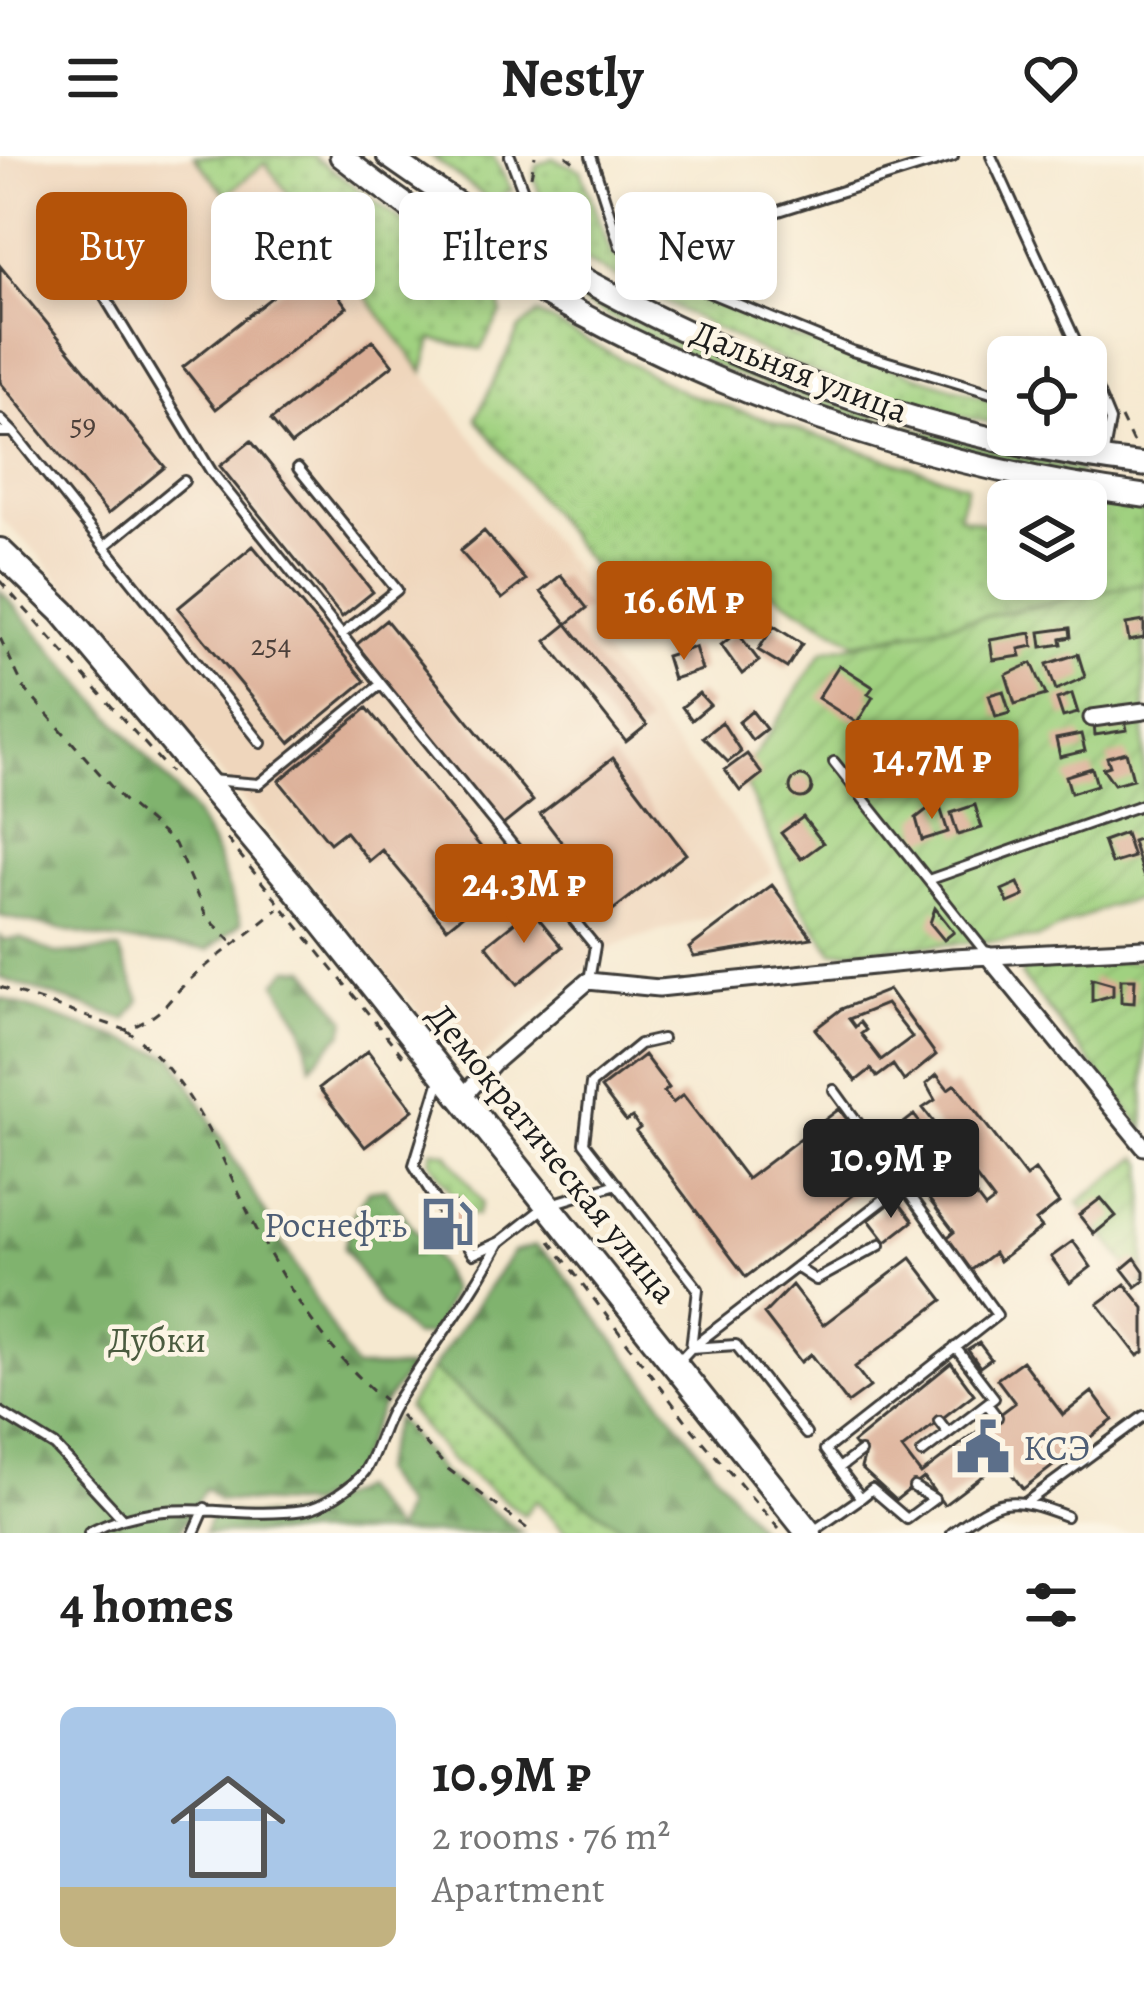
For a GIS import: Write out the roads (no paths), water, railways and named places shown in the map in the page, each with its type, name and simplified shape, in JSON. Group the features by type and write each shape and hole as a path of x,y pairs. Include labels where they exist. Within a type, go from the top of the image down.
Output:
{"main road":[{"name":"Дальняя улица","path":"341,156 399,197"},
{"name":"Дальняя улица","path":"388,156 442,192"},
{"name":"Дальняя улица","path":"591,281 717,346 820,389 956,431 1144,465"},
{"name":"Дальняя улица","path":"554,300 745,390 934,455 1044,480"},
{"path":"1100,480 1103,460"},
{"name":"Дальняя улица","path":"1107,491 1144,496"},
{"name":"Демократическая улица","path":"0,551 63,612 204,779 464,1097 540,1210 684,1356 810,1533"}],"street":[{"path":"1092,718 1144,711"},
{"path":"464,1097 494,1063 589,981 659,988 988,956 1144,948"},
{"path":"988,956 1144,1147"}],"lane":[{"path":"591,156 615,230"},
{"path":"777,213 952,156"},
{"path":"991,156 1073,336"},
{"path":"514,157 524,192"},
{"path":"107,300 211,472 596,946 589,981"},
{"path":"728,300 852,351 987,392"},
{"path":"0,419 261,743"},
{"path":"0,432 13,432"},
{"path":"1103,460 1104,456"},
{"path":"298,468 397,590 341,635"},
{"path":"1016,480 1017,475"},
{"path":"106,545 184,481"},
{"path":"204,779 259,784 381,685"},
{"path":"834,762 931,878 988,956"},
{"path":"931,878 1144,804"},
{"path":"662,1039 640,1044 591,1084 584,1143 698,1289 684,1356"},
{"path":"443,1073 414,1165 443,1212"},
{"path":"834,1090 997,1315 825,1450 861,1498"},
{"path":"456,1230 473,1255 500,1242 540,1210 617,1184"},
{"path":"684,1356 900,1187"},
{"path":"88,1533 120,1516 206,1507 310,1510 363,1474 393,1407 462,1314 500,1242"},
{"path":"796,1267 815,1280 880,1245"},
{"path":"684,1356 736,1345 806,1434"},
{"path":"922,1453 994,1398 955,1346"},
{"path":"987,1404 997,1417"},
{"path":"0,1412 55,1447 120,1516"},
{"path":"1028,1501 1144,1416"},
{"path":"939,1421 949,1433"},
{"path":"839,1468 860,1452"},
{"path":"810,1533 872,1490 907,1520 934,1499 914,1486"},
{"path":"952,1533 994,1501 1028,1501 1066,1516"},
{"path":"194,1533 206,1507"}],"place":[{"name":"Роснефть","path":"447,1224"},
{"name":"КСЭ","path":"983,1447"}],"park label":[{"name":"Дубки","path":"157,1339"}]}
